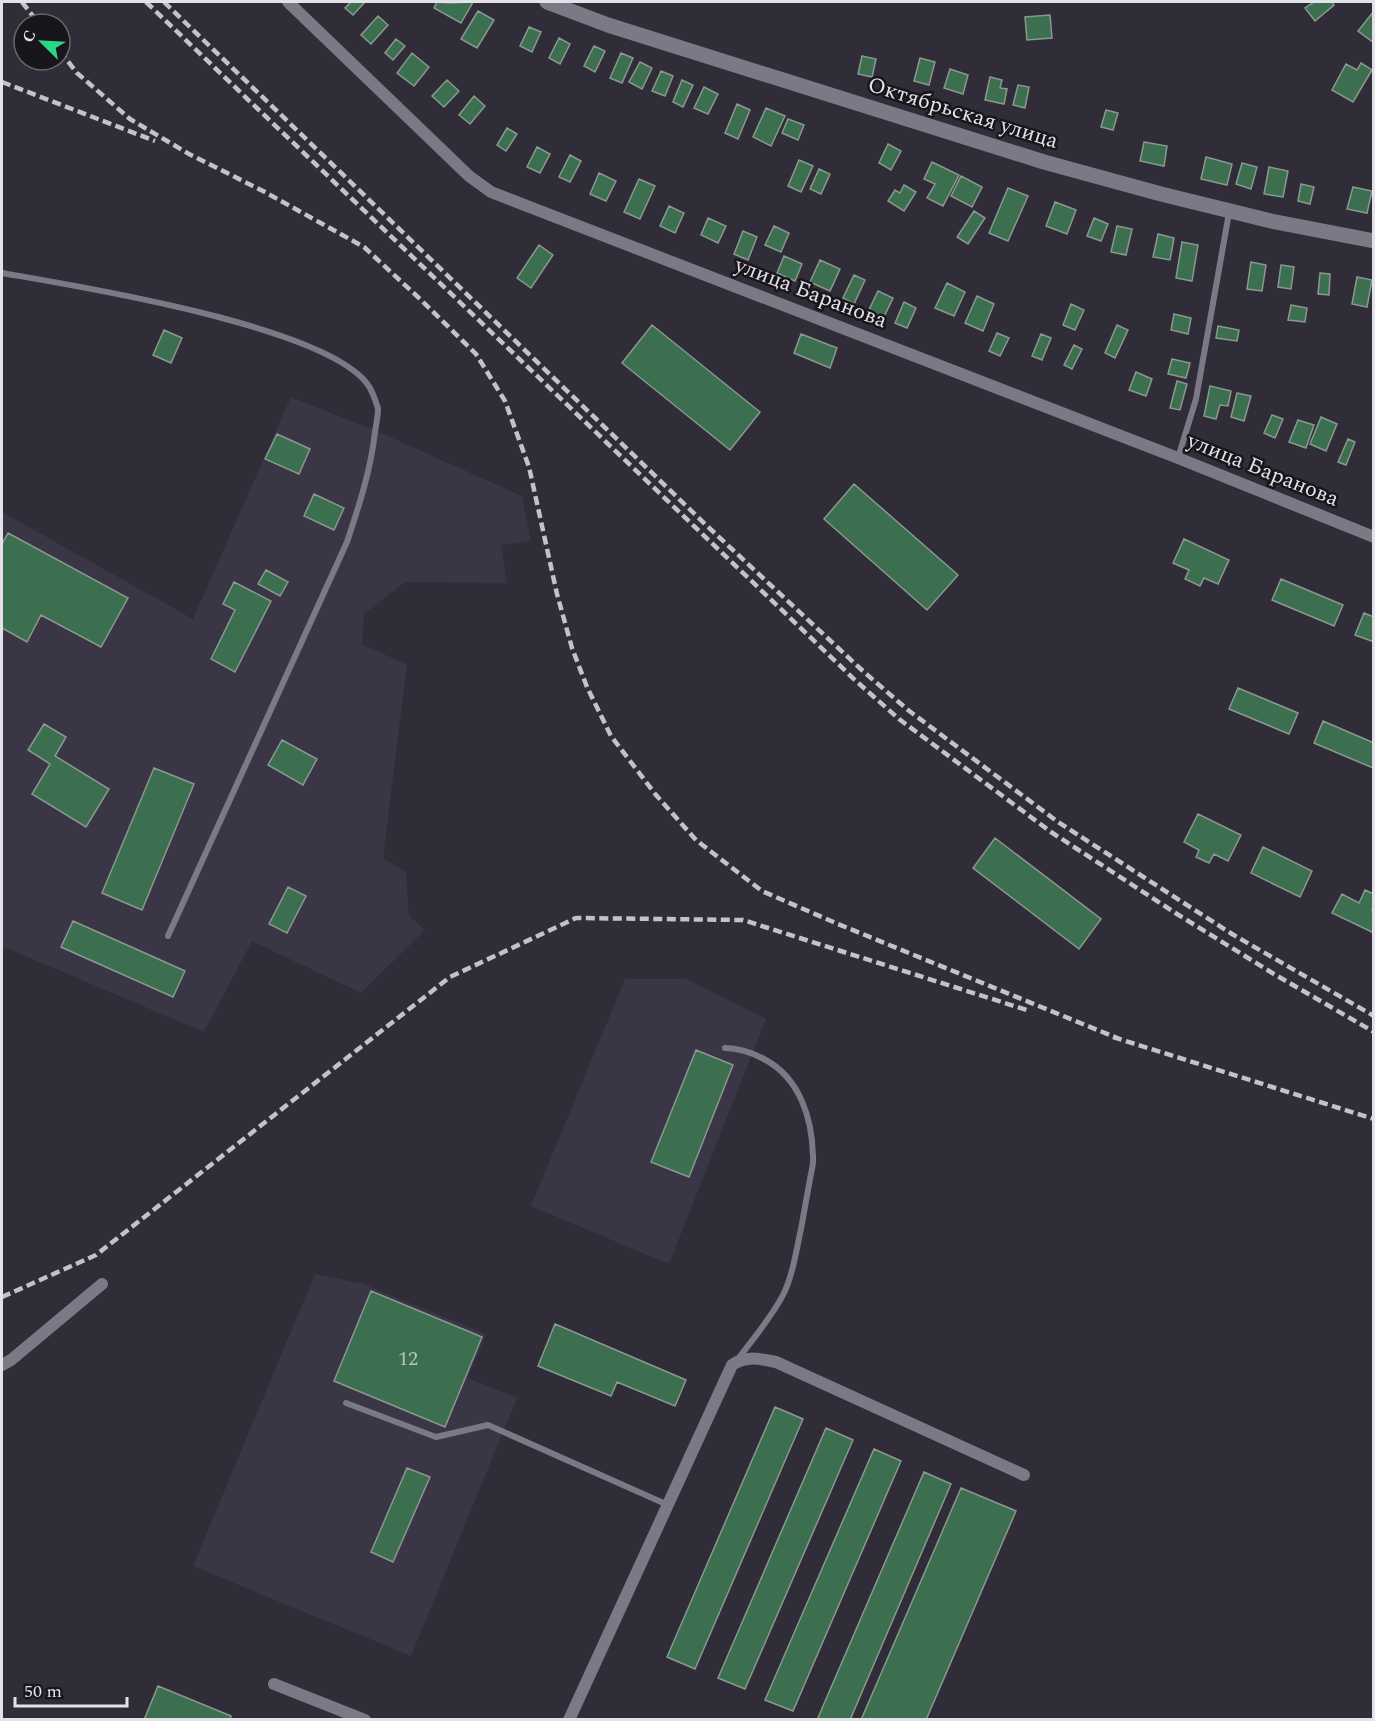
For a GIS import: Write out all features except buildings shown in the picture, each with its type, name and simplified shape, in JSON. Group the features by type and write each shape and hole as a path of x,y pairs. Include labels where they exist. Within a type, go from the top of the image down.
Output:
{"street":[{"name":"улица Баранова","path":"288,2 469,176 491,192 1178,458 1374,537"},
{"name":"Октябрьская улица","path":"547,2 608,25 1044,162 1229,211 1374,241"},
{"path":"2,1365 102,1284"},
{"path":"569,1719 732,1365 737,1361 746,1358 776,1362 1024,1474"},
{"path":"274,1684 365,1719"}],"lane":[{"path":"1178,458 1196,399 1229,211"},
{"path":"2,273 221,317 320,350 357,373 372,389 378,409 364,488 347,542 168,936"},
{"path":"725,1048 739,1048 753,1052 789,1076 802,1100 808,1119 814,1159 792,1270 783,1294 737,1361"},
{"path":"346,1403 436,1437 488,1425 668,1504"}],"shaded area":[{"path":"291,397 381,433 522,496 531,541 501,545 507,583 405,582 364,614 362,645 407,664 383,858 406,872 409,916 425,930 361,993 252,941 204,1032 2,946 2,512 193,619"},
{"path":"625,979 686,979 766,1019 669,1264 531,1206"},
{"path":"315,1274 363,1284 486,1334 468,1378 517,1398 411,1656 193,1566"}],"railway":[{"path":"22,2 30,12"},
{"path":"146,2 856,681 899,719 1051,832 1177,914 1374,1032"},
{"path":"164,2 705,524 908,710 1058,822 1232,934 1374,1016"},
{"path":"72,67 130,119 189,154 263,191 364,247 476,354 505,401 529,467 557,594 572,648 587,687 611,736 656,795 696,840 762,891 1122,1040"},
{"path":"2,82 155,141"},
{"path":"2,1297 96,1255 450,977 576,918 743,920 1030,1011"},
{"path":"1113,1037 1374,1119"}]}
